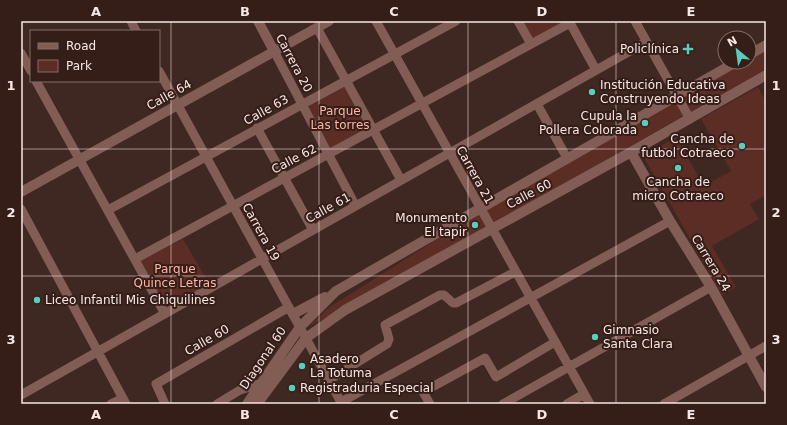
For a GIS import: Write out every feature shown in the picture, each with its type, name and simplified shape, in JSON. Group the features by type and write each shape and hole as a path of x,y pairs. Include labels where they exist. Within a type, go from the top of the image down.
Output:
{"street":[{"path":"131,21 136,30"},
{"name":"Carrera 20","path":"258,21 353,201"},
{"name":"Calle 64","path":"21,192 329,21"},
{"name":"Carrera 21","path":"376,21 590,404"},
{"name":"Calle 63","path":"108,210 207,158 257,128 456,21"},
{"path":"518,21 531,44"},
{"path":"634,21 690,119"},
{"path":"570,22 596,70"},
{"name":"Calle 62","path":"135,259 570,22"},
{"path":"317,28 401,180"},
{"name":"Calle 61","path":"21,394 646,42"},
{"path":"757,50 766,45"},
{"path":"21,53 30,69"},
{"name":"Calle 60","path":"300,327 336,291 722,70"},
{"name":"Carrera 19","path":"160,73 341,403"},
{"name":"Calle 60","path":"306,338 345,310 631,152 766,75"},
{"path":"37,82 165,314"},
{"path":"537,104 568,158"},
{"path":"257,128 313,230"},
{"name":"Carrera 24","path":"631,152 670,221 711,287 766,387"},
{"path":"21,209 124,401 111,404"},
{"path":"341,403 670,221"},
{"path":"329,380 387,344 389,339 385,325 440,295 444,295 453,303 456,303 515,272"},
{"path":"503,404 568,366 711,287"},
{"path":"291,311 336,291"},
{"name":"Calle 60","path":"165,404 156,387 156,384 291,311"},
{"name":"Diagonal 60","path":"250,404 262,383 300,327"},
{"name":"Diagonal 60","path":"250,404 306,338"},
{"path":"430,404 423,392 485,358 496,376 555,342"},
{"path":"664,404 766,346"},
{"path":"217,404 240,390 262,383"},
{"path":"240,390 250,404"},
{"path":"567,404 584,394"}],"green space":[{"path":"521,21 564,21 531,41"},
{"path":"766,47 766,69 367,296 308,327 328,308 482,211 726,70 757,70 757,52"},
{"name":"Parque Las torres","path":"347,85 371,128 332,151 308,107"},
{"path":"758,87 766,102 766,195 750,204 759,219 712,246 736,287 722,295 643,156 676,137 704,186 731,171 701,119"},
{"name":"Parque Quince Letras","path":"183,239 211,287 166,312 138,262"}],"place":[{"name":"Policlínica","path":"688,49"},
{"name":"Institución Educativa Construyendo Ideas","path":"592,92"},
{"name":"Cupula la Pollera Colorada","path":"645,123"},
{"name":"Cancha de futbol Cotraeco","path":"742,146"},
{"name":"Cancha de micro Cotraeco","path":"678,168"},
{"name":"Monumento El tapir","path":"475,225"},
{"name":"Liceo Infantil Mis Chiquilines","path":"37,300"},
{"name":"Gimnasio Santa Clara","path":"595,337"},
{"name":"Asadero La Totuma","path":"302,366"},
{"name":"Registraduria Especial","path":"292,388"}]}
